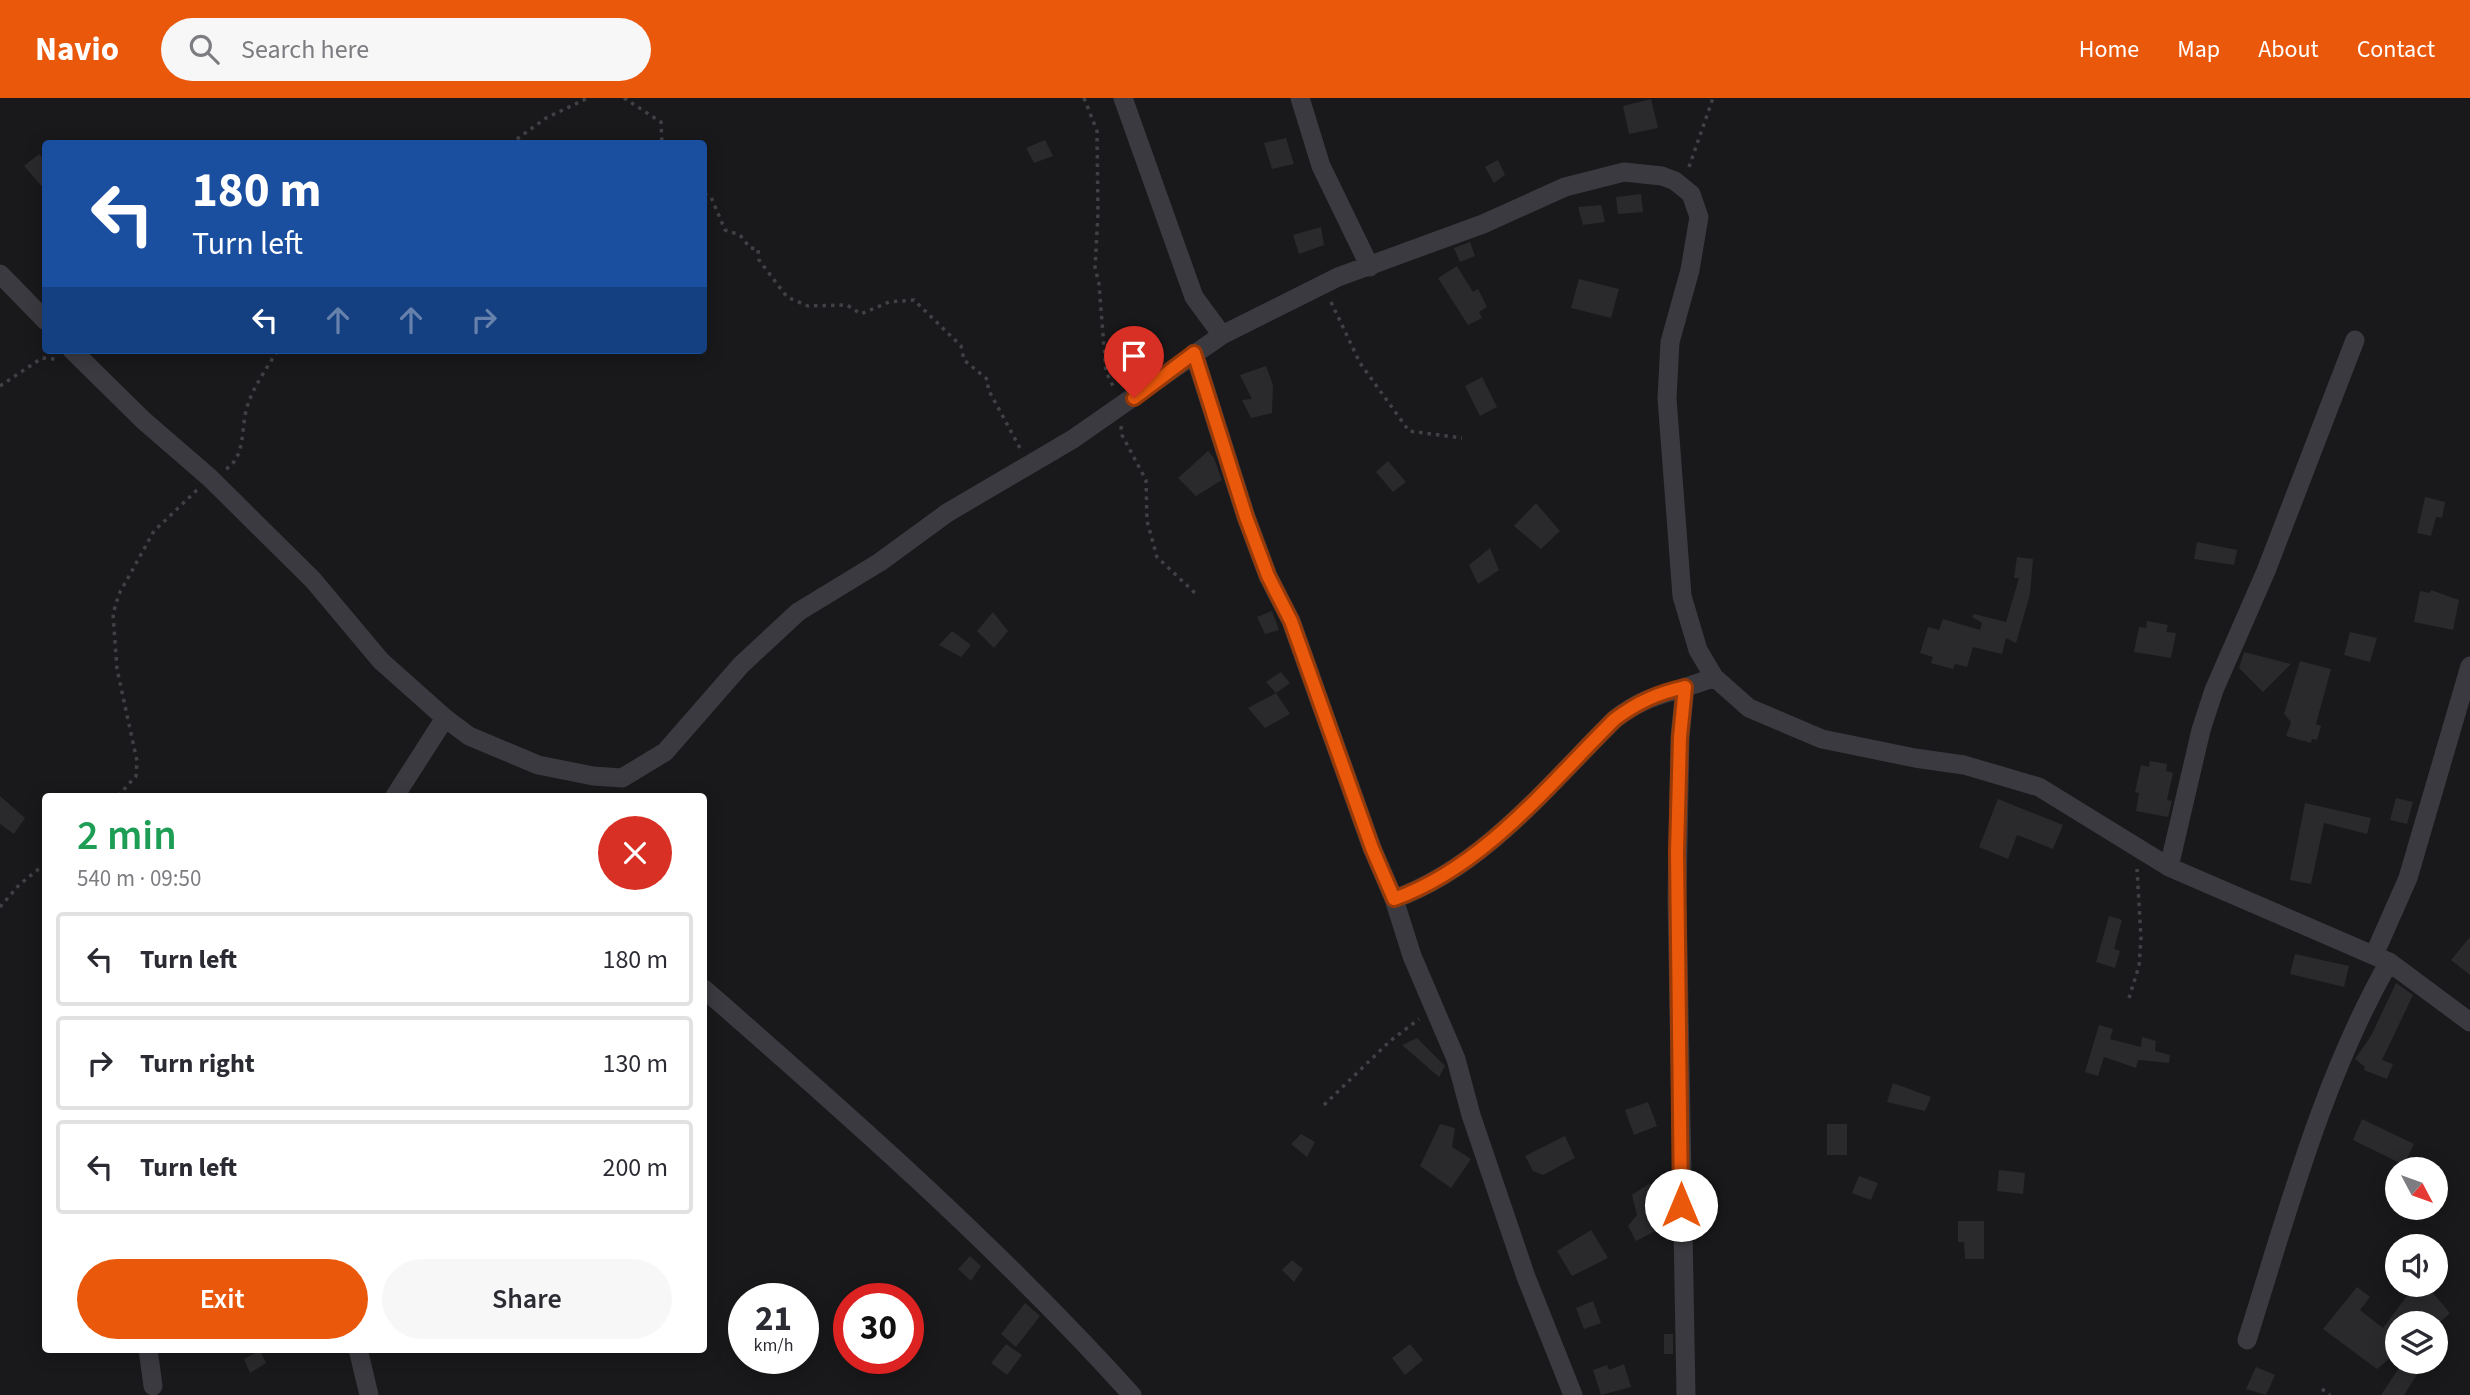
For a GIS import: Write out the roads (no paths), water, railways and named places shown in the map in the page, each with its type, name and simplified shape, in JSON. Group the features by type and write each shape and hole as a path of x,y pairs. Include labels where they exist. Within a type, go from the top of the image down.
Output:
{"street":[{"path":"1123,98 1194,297 1222,335"},
{"path":"1300,98 1321,166 1370,267"},
{"path":"77,355 210,478 313,580 381,661 445,718 469,736 538,765 593,776 623,787 665,752 741,665 798,612 880,562 957,506 1029,465 1119,408 1222,335 1322,285 1483,224 1565,187 1624,172 1662,176 1683,186 1696,204 1699,218 1690,270 1670,342 1667,368 1676,547 1682,596 1698,650 1714,677 1748,708 1822,739 1964,765 2039,788 2169,867 2336,942 2381,958 2470,1022"},
{"path":"0,274 42,317"},
{"path":"2169,867 2214,690 2266,571 2355,341"},
{"path":"1194,353 1246,517 1268,576 1291,621 1372,848 1394,899 1412,956 1456,1059 1471,1115 1526,1277 1573,1395"},
{"path":"2247,1340 2293,1188 2323,1102 2381,958 2408,878 2470,666"},
{"path":"1394,899 1432,884 1507,826 1615,719 1634,704 1653,695 1714,677"},
{"path":"1685,687 1680,737 1677,900 1686,1395"},
{"path":"397,793 445,718"},
{"path":"707,992 792,1065 968,1229 1090,1349 1132,1395"},
{"path":"149,1353 153,1386"},
{"path":"359,1353 369,1395"}]}
